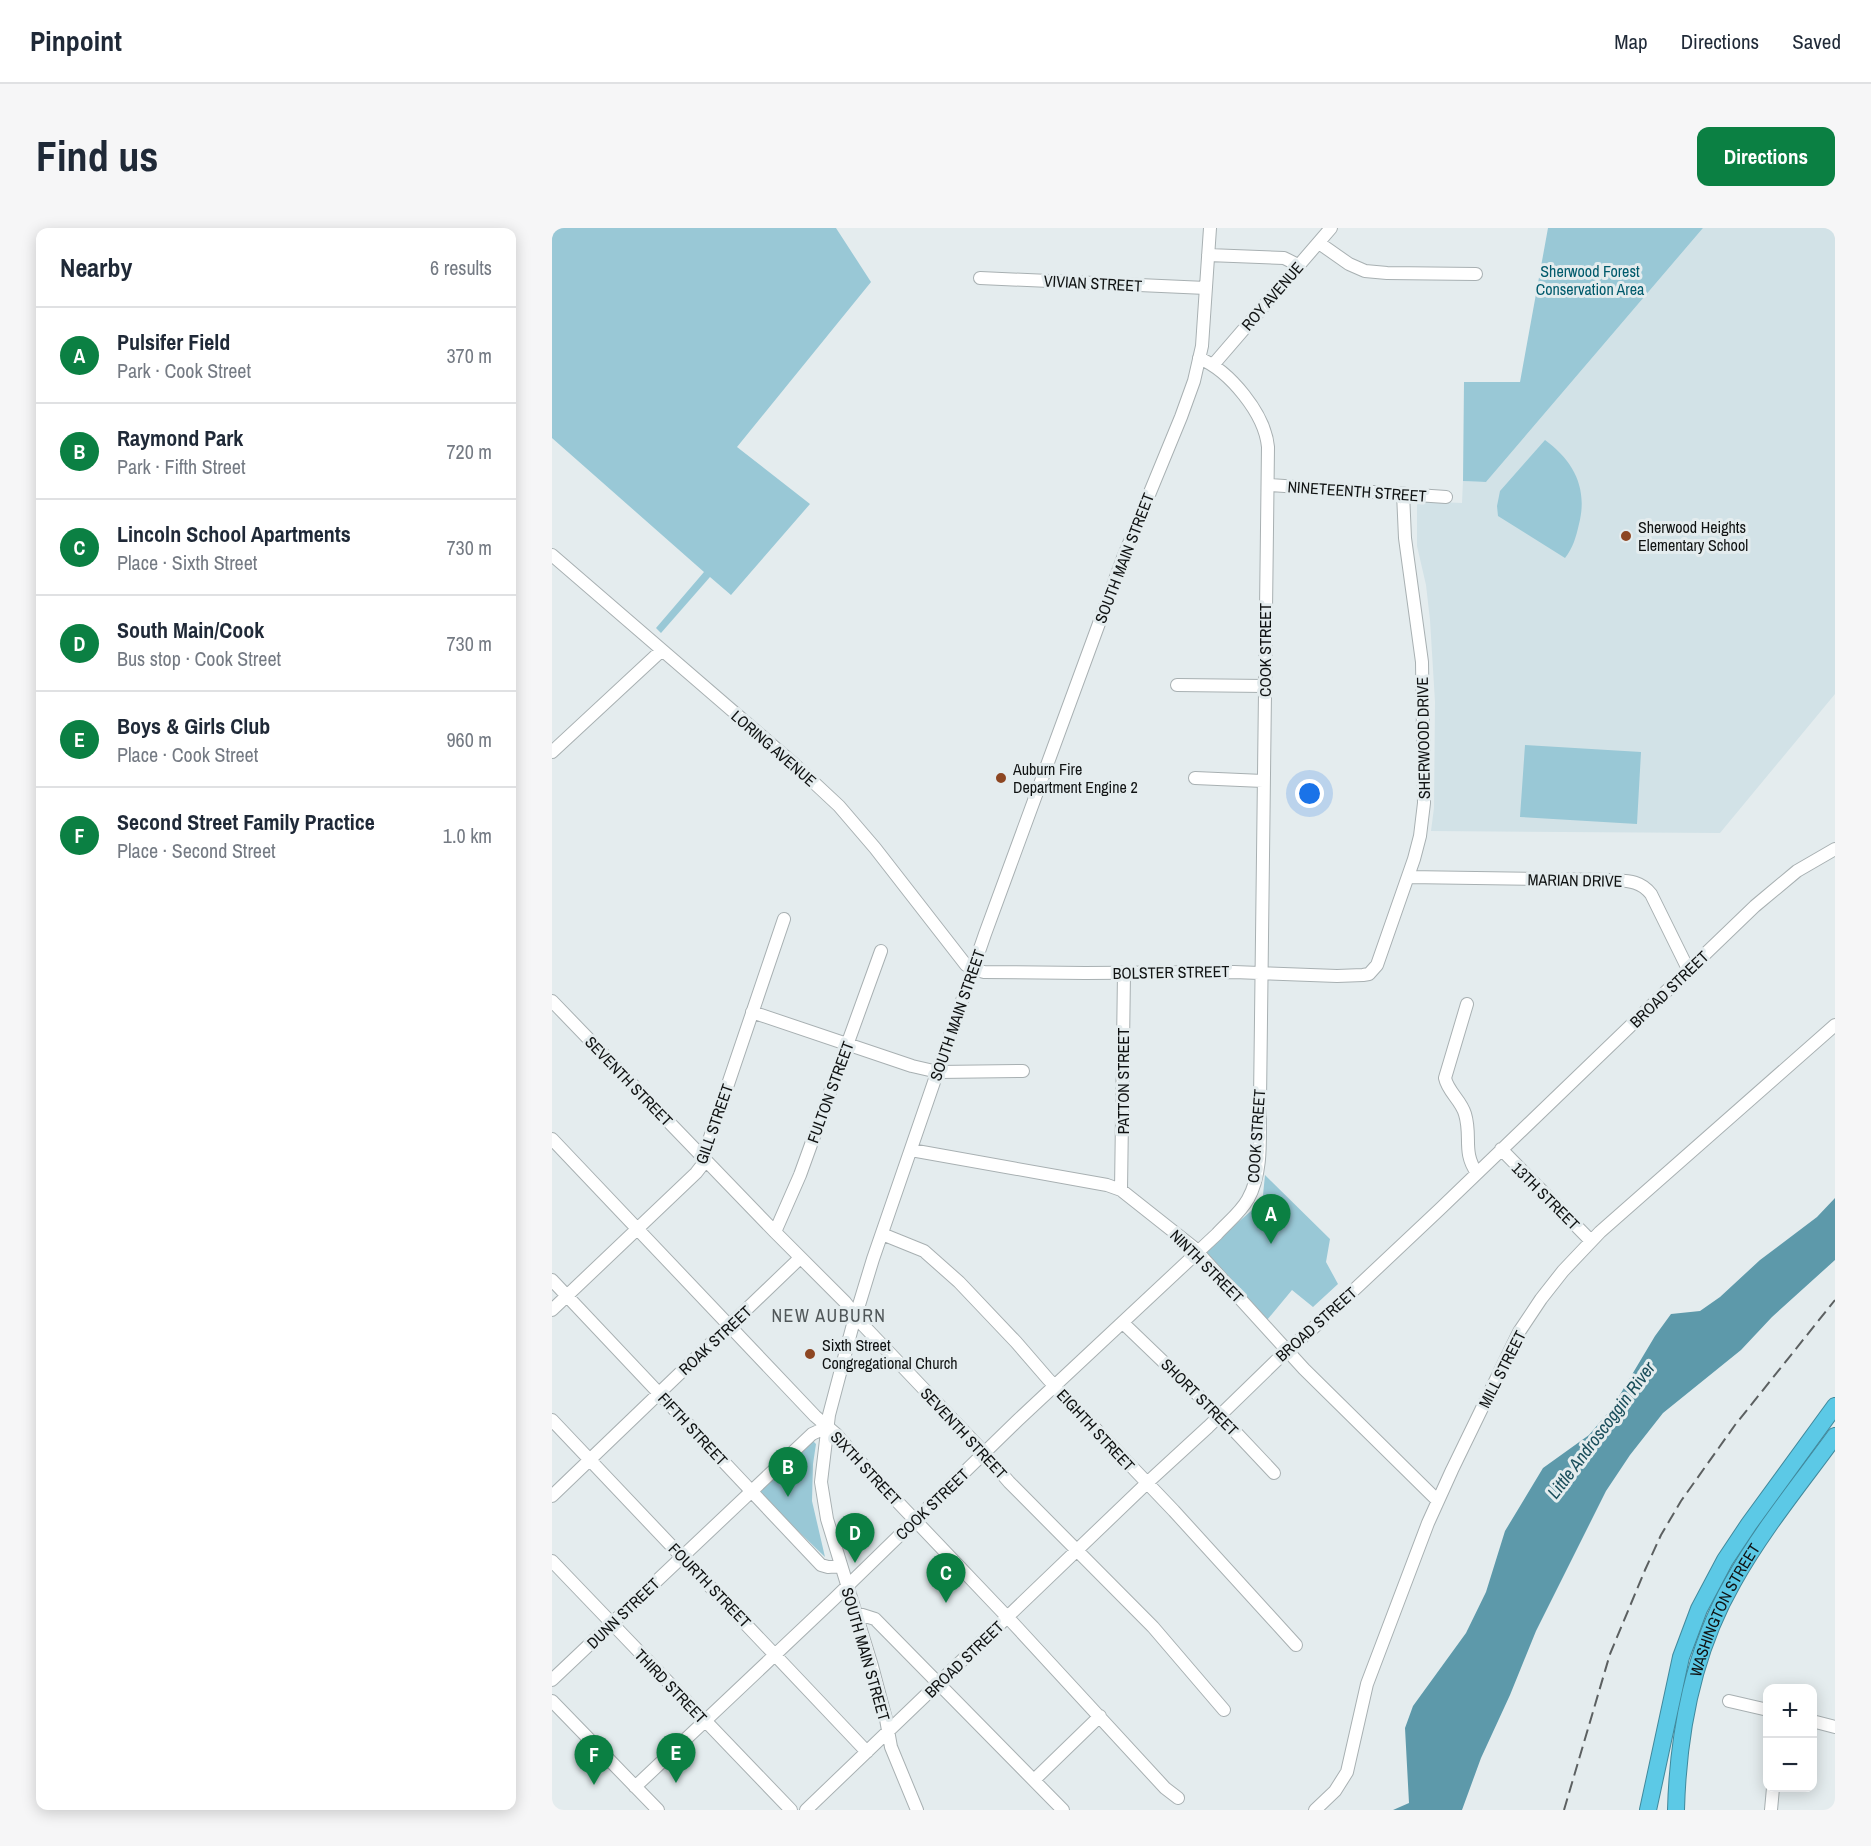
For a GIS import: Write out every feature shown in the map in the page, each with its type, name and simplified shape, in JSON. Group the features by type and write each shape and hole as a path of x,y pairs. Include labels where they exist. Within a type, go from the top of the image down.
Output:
{"highway":[{"path":"1648,1810 1681,1658 1711,1585 1749,1524 1835,1406"},
{"name":"WASHINGTON STREET","path":"1676,1810 1678,1762 1688,1704 1698,1665 1715,1618 1745,1561 1835,1436"}],"street":[{"name":"SOUTH MAIN STREET","path":"917,1810 895,1761 856,1613 822,1497 822,1462 827,1427 833,1395 882,1234 973,969 1123,558 1194,381 1199,358 1210,228"},
{"name":"ROY AVENUE","path":"1213,365 1331,228"},
{"path":"1319,243 1349,264 1365,271 1476,274"},
{"path":"1208,255 1284,258 1299,265"},
{"name":"VIVIAN STREET","path":"980,278 1206,288"},
{"name":"COOK STREET","path":"634,1786 1198,1251 1243,1206 1254,1185 1259,1144 1268,447 1263,424 1248,401 1213,365 1199,358"},
{"name":"NINETEENTH STREET","path":"1269,486 1446,497"},
{"name":"SHERWOOD DRIVE","path":"1369,974 1377,965 1408,877 1422,820 1424,771 1422,662 1405,538 1403,493"},
{"name":"LORING AVENUE","path":"552,555 794,764 839,806 966,965 973,969"},
{"path":"552,752 662,650"},
{"path":"1177,686 1265,686"},
{"path":"1195,778 1263,781"},
{"name":"BROAD STREET","path":"807,1810 1755,906 1797,871 1835,849"},
{"name":"MARIAN DRIVE","path":"1408,877 1637,882 1651,894 1689,971"},
{"name":"GILL STREET","path":"552,1310 703,1164 703,1158 784,920"},
{"name":"FULTON STREET","path":"775,1232 800,1175 881,951"},
{"name":"BOLSTER STREET","path":"973,969 984,972 1038,973 1261,973 1337,976 1369,974"},
{"name":"PATTON STREET","path":"1121,1190 1124,973"},
{"name":"SEVENTH STREET","path":"552,1001 845,1302 984,1454 1168,1642 1224,1710"},
{"path":"1467,1004 1445,1078 1446,1085 1464,1109 1468,1129 1468,1155 1477,1173"},
{"path":"752,1012 912,1066 938,1072 1023,1071"},
{"name":"MILL STREET","path":"1315,1810 1335,1791 1347,1772 1367,1684 1438,1501 1520,1332 1547,1291 1591,1241 1835,1025"},
{"name":"SIXTH STREET","path":"552,1139 1007,1617 1165,1788 1178,1798"},
{"name":"13TH STREET","path":"1501,1149 1591,1241"},
{"name":"NINTH STREET","path":"911,1150 1107,1185 1121,1190 1198,1251 1287,1350 1438,1501"},
{"name":"EIGHTH STREET","path":"882,1234 918,1248 935,1258 1016,1342 1296,1646"},
{"name":"ROAK STREET","path":"552,1496 800,1258"},
{"name":"FIFTH STREET","path":"552,1280 821,1564 828,1567 841,1566"},
{"name":"SHORT STREET","path":"1123,1323 1274,1473"},
{"name":"FOURTH STREET","path":"552,1420 867,1752"},
{"name":"DUNN STREET","path":"552,1680 812,1434 827,1427"},
{"name":"THIRD STREET","path":"552,1561 791,1810"},
{"path":"856,1613 875,1619 1063,1810"},
{"path":"552,1701 658,1810"},
{"path":"1729,1701 1763,1709"},
{"path":"1034,1780 1100,1716"},
{"path":"1817,1722 1835,1727"},
{"path":"1771,1810 1773,1792"}],"shaded area":[{"name":"Sherwood Heights Elementary School","path":"1703,228 1835,228 1835,694 1720,833 1431,831 1434,808 1435,702 1426,585 1417,546 1417,501 1462,503 1463,481 1486,482"}],"green space":[{"path":"552,228 836,228 871,282 737,447 810,504 731,595 710,577 661,633 656,628 704,572 552,438"},
{"name":"Sherwood Forest Conservation Area","path":"1548,228 1703,228 1486,482 1463,481 1464,382 1520,382"},
{"path":"1545,440 1564,457 1571,467 1582,499 1574,542 1565,558 1498,516 1500,491"},
{"path":"1525,745 1641,752 1637,824 1520,817"},
{"path":"1265,1175 1330,1239 1326,1262 1338,1284 1313,1307 1292,1290 1267,1320 1207,1257 1207,1249 1258,1205 1263,1195"},
{"path":"813,1441 816,1444 812,1501 825,1557 759,1493"}],"water":[{"name":"Little Androscoggin River","path":"1835,1198 1835,1260 1772,1317 1741,1350 1663,1413 1630,1455 1606,1491 1536,1631 1481,1758 1462,1810 1393,1810 1409,1803 1405,1728 1413,1706 1466,1633 1486,1592 1505,1531 1543,1468 1589,1435 1612,1408 1655,1336 1671,1314 1700,1311 1720,1297 1760,1260 1817,1217"}],"railway":[{"path":"1564,1810 1610,1654 1661,1535 1681,1501 1735,1425 1835,1300"}],"place":[{"name":"Sherwood Heights Elementary School","path":"1626,536"},
{"name":"Auburn Fire Department Engine 2","path":"1001,778"},
{"name":"Pulsifer Field","path":"1271,1244"},
{"name":"Sixth Street Congregational Church","path":"810,1354"},
{"name":"Raymond Park","path":"788,1497"},
{"name":"South Main/Cook","path":"855,1563"},
{"name":"Lincoln School Apartments","path":"946,1603"},
{"name":"Boys & Girls Club","path":"676,1783"},
{"name":"Second Street Family Practice","path":"594,1785"}],"district":[{"name":"NEW AUBURN","path":"829,1315"}]}
